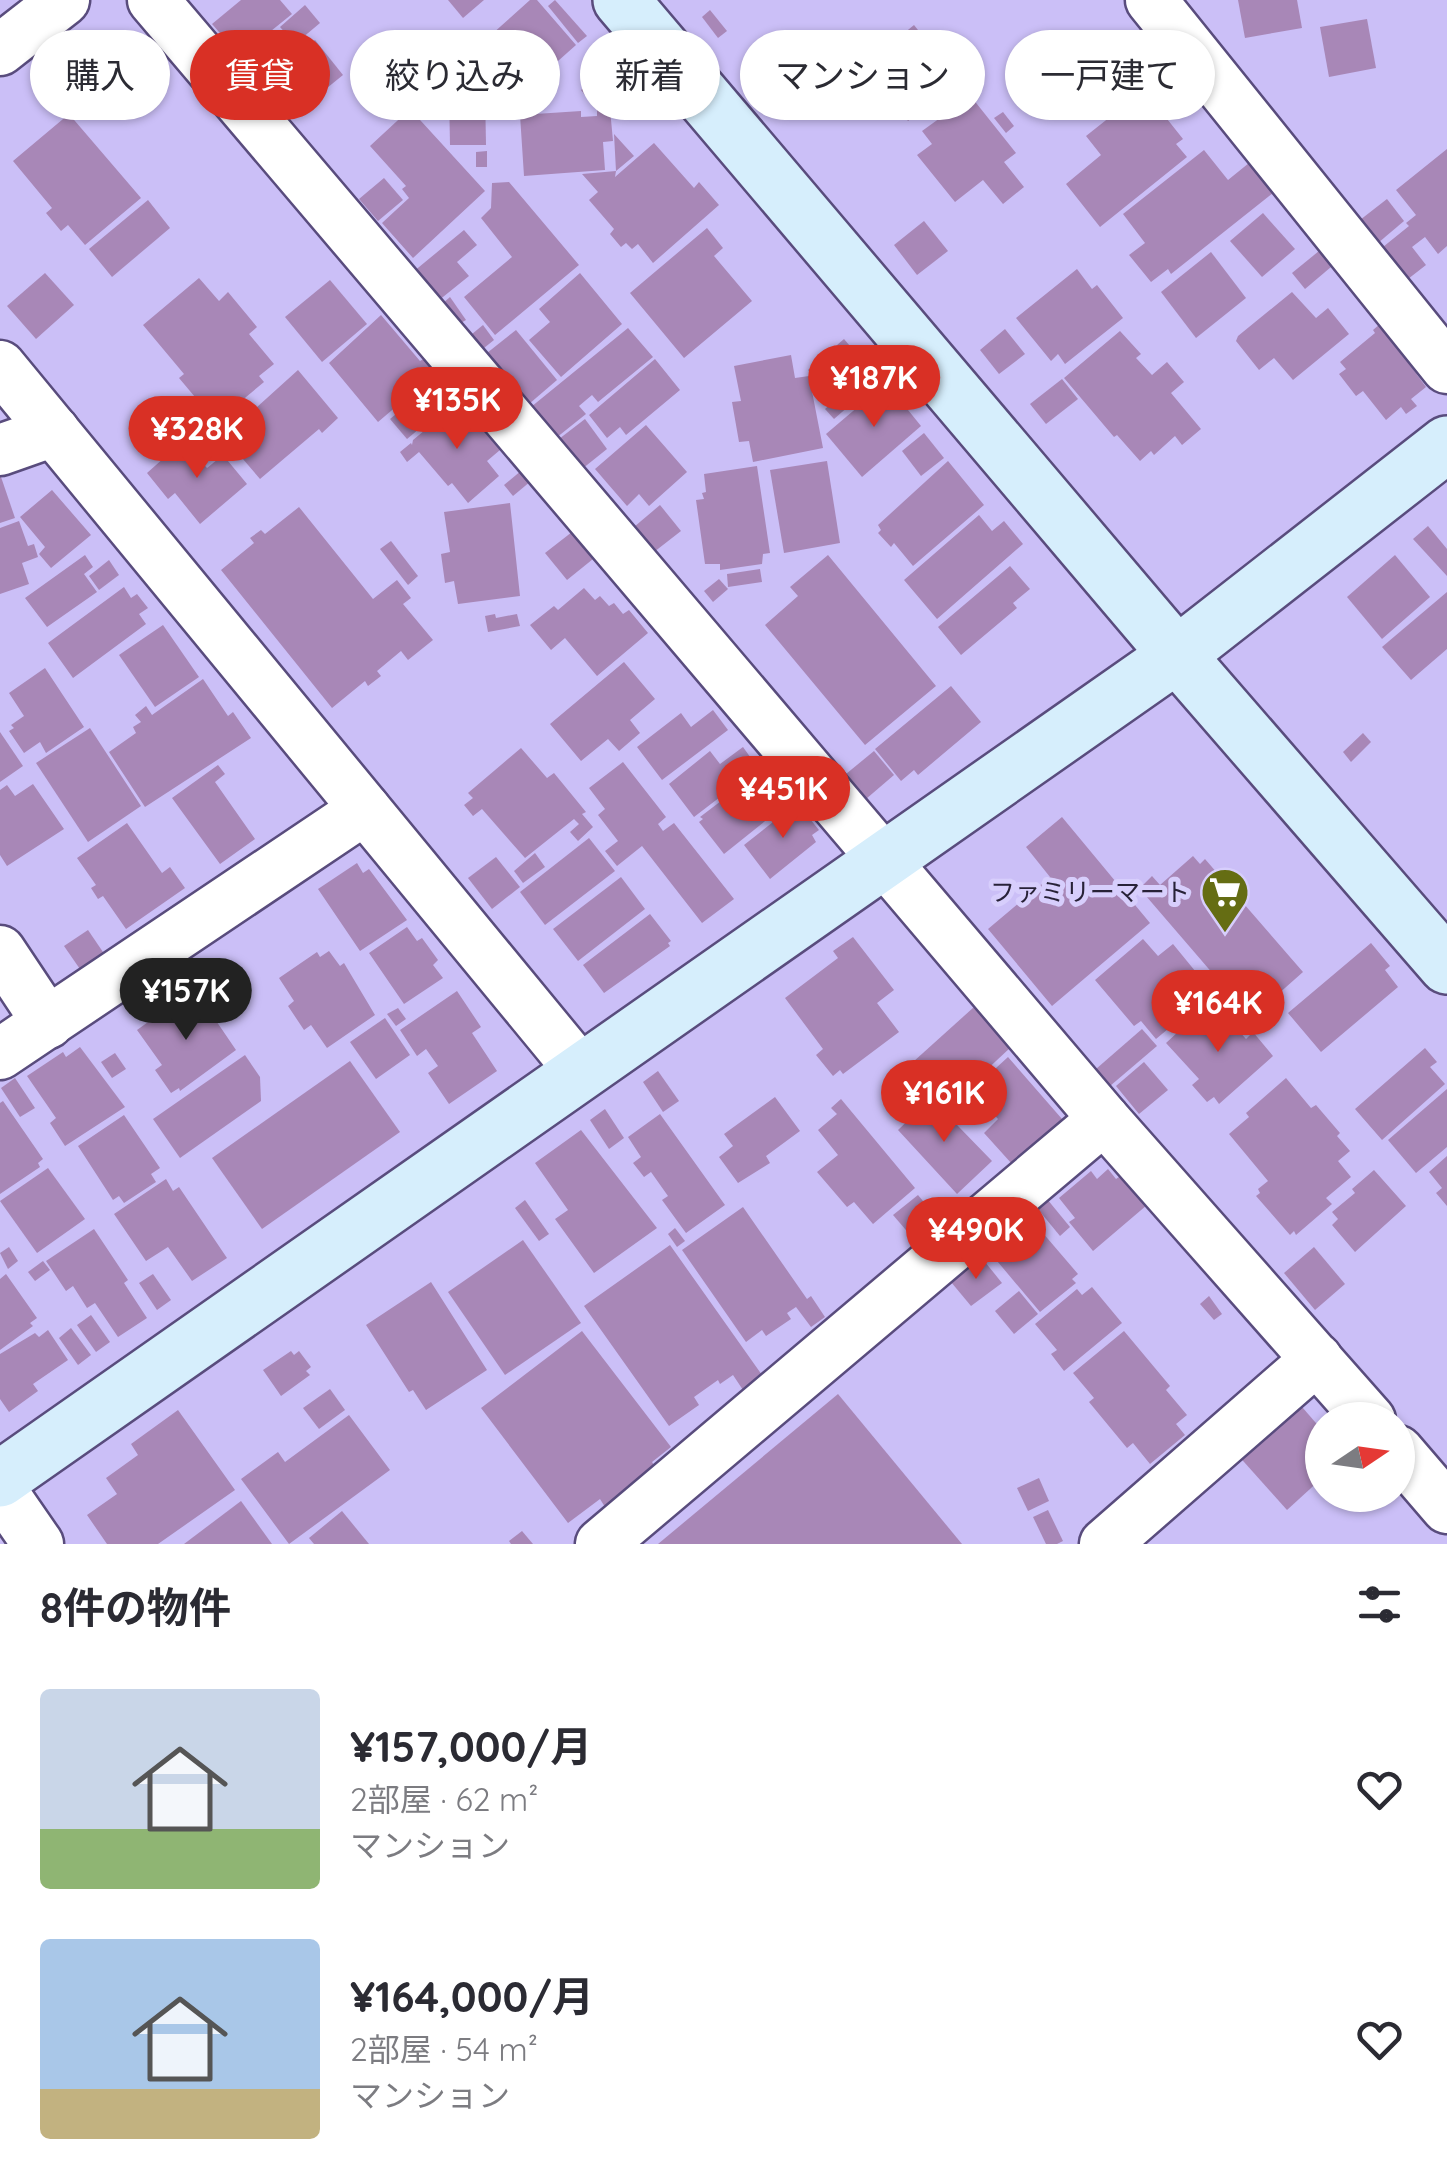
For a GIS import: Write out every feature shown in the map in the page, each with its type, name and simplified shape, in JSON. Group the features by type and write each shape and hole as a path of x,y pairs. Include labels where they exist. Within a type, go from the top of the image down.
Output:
{"street":[{"path":"0,50 64,0"},
{"path":"152,0 1104,1120 1354,1402"},
{"path":"621,0 1177,655 1447,966"},
{"path":"1151,0 1447,368"},
{"path":"0,366 580,1070"},
{"path":"0,450 54,431"},
{"path":"0,1480 1177,655 1447,444"},
{"path":"0,1054 365,808"},
{"path":"0,952 48,1022"},
{"path":"601,1544 1104,1120"},
{"path":"1105,1544 1317,1359"},
{"path":"1415,1471 1447,1508"},
{"path":"0,1489 38,1544"}],"building":[{"path":"241,0 280,0 292,14 272,30 217,30 212,24"},
{"path":"448,0 484,0 463,18"},
{"path":"530,0 537,0 576,45 560,59 560,30 496,30"},
{"path":"555,0 582,30 580,41 578,43 548,6"},
{"path":"1238,0 1297,0 1302,28 1245,38"},
{"path":"305,5 320,23 312,30 280,27"},
{"path":"710,10 727,31 720,36 720,30 712,30 702,17"},
{"path":"1367,19 1376,68 1329,77 1320,27"},
{"path":"330,59 343,75 330,86"},
{"path":"580,111 580,120 611,120 613,141 603,142 605,170 524,176 520,120 560,120 560,112"},
{"path":"1003,112 1005,120 1014,126 1006,133 994,118"},
{"path":"985,114 1016,153 1004,162 1024,187 1003,204 983,180 955,202 917,155 932,144 922,131 937,120 985,120"},
{"path":"62,120 74,120 141,198 85,245 68,225 61,231 46,213 52,208 13,161"},
{"path":"398,120 420,120 485,191 413,258 382,223 409,198 402,189 406,186 370,146"},
{"path":"450,120 486,120 486,145 450,145"},
{"path":"1106,120 1168,120 1183,139 1176,144 1187,157 1100,227 1066,184 1101,155 1086,136"},
{"path":"614,134 634,156 616,171"},
{"path":"654,143 694,188 699,182 719,205 653,263 638,244 632,249 626,243 621,247 610,234 614,229 589,200 598,192 582,174 616,171 615,177"},
{"path":"1447,149 1447,246 1438,254 1425,237 1412,247 1426,265 1408,279 1383,247 1409,226 1406,223 1416,215 1396,190"},
{"path":"1204,150 1228,180 1249,163 1273,193 1171,274 1168,269 1151,282 1129,255 1145,243 1123,214"},
{"path":"487,151 487,167 476,167 476,152"},
{"path":"384,178 403,200 378,221 359,199"},
{"path":"509,182 579,265 495,335 464,297 512,257 481,218 491,208 492,183"},
{"path":"1387,199 1404,221 1378,243 1360,220"},
{"path":"148,200 170,228 112,277 89,249"},
{"path":"1263,213 1295,249 1262,277 1230,241"},
{"path":"924,221 948,251 917,275 894,245"},
{"path":"707,228 723,248 714,256 752,301 684,358 630,293"},
{"path":"464,230 477,245 457,262 469,276 438,301 413,272"},
{"path":"1319,251 1331,267 1305,289 1292,273"},
{"path":"1211,252 1246,298 1196,338 1161,292"},
{"path":"1077,269 1092,289 1097,285 1123,318 1065,364 1058,354 1051,361 1016,318"},
{"path":"45,273 74,305 36,339 7,306"},
{"path":"580,273 622,324 561,377 529,340 550,322 539,309"},
{"path":"199,278 219,301 228,292 257,327 249,334 274,364 259,376 264,382 216,422 179,378 184,374 143,325"},
{"path":"330,280 367,324 322,362 285,317"},
{"path":"1292,292 1316,318 1328,308 1349,334 1293,380 1274,358 1259,370 1236,341"},
{"path":"450,297 466,320 459,324 442,304"},
{"path":"381,315 420,361 427,357 440,373 378,422 329,363"},
{"path":"1380,324 1426,387 1411,399 1417,406 1406,414 1401,407 1386,420 1363,391 1356,396 1339,374 1346,369 1340,362 1375,333 1373,330"},
{"path":"483,325 494,340 484,348 472,334"},
{"path":"628,328 653,357 598,402 592,395 579,406 586,414 556,438 531,407"},
{"path":"1005,329 1025,354 999,374 980,350"},
{"path":"516,330 557,380 529,404 487,353"},
{"path":"1120,331 1141,354 1136,358 1152,375 1167,362 1184,382 1171,393 1201,429 1182,445 1175,436 1154,455 1151,451 1140,461 1064,378"},
{"path":"844,339 866,365 831,396 808,370"},
{"path":"791,355 795,378 809,376 823,448 753,462 749,441 739,442 732,402 741,401 734,366"},
{"path":"655,359 680,390 626,435 620,427 607,438 589,415"},
{"path":"872,369 880,379 834,419 825,409"},
{"path":"298,370 338,418 322,433 319,429 260,479 224,437"},
{"path":"438,379 455,399 407,439 390,419"},
{"path":"1062,379 1078,399 1046,424 1030,404"},
{"path":"886,383 921,426 862,477 826,434"},
{"path":"459,402 500,450 487,461 499,476 468,503 419,452 407,462 400,452"},
{"path":"585,419 607,449 582,469 559,439"},
{"path":"646,425 687,472 649,506 639,494 627,506 595,469"},
{"path":"924,433 944,458 921,476 902,451"},
{"path":"183,441 207,468 223,455 247,484 200,524 175,493 168,499 147,473"},
{"path":"827,461 840,543 784,553 770,470"},
{"path":"948,461 984,505 913,566 894,543 891,547 878,533 878,525"},
{"path":"757,466 770,553 763,554 762,564 720,570 720,564 705,564 696,500 704,499 704,474"},
{"path":"522,470 531,481 513,496 504,485"},
{"path":"0,474 15,518 0,523"},
{"path":"52,490 91,535 51,568 39,554 45,547 20,517"},
{"path":"510,503 520,596 458,604 454,581 445,583 441,554 450,552 444,512"},
{"path":"660,505 681,531 654,552 634,527"},
{"path":"299,507 373,599 397,580 411,598 403,604 433,640 408,660 401,651 377,671 381,676 368,686 365,681 332,708 221,570 254,543 250,538 261,530 265,534"},
{"path":"979,515 992,531 1004,521 1023,544 937,619 904,580"},
{"path":"19,521 28,546 34,544 38,557 22,563 29,584 0,594 0,528"},
{"path":"1428,526 1447,549 1447,576 1413,539"},
{"path":"572,532 593,559 567,580 545,553"},
{"path":"391,541 418,576 408,585 380,549"},
{"path":"85,555 93,567 84,574 97,592 47,627 25,598"},
{"path":"828,555 936,686 865,745 765,625 798,596 790,587"},
{"path":"1395,555 1430,597 1382,639 1347,597"},
{"path":"109,560 119,575 99,590 89,576"},
{"path":"1010,566 1030,589 1013,603 1017,608 961,655 938,627"},
{"path":"760,569 762,582 728,587 727,574"},
{"path":"719,579 728,589 713,602 704,591"},
{"path":"124,587 131,598 137,594 148,608 139,614 146,624 73,678 48,643"},
{"path":"584,588 595,600 600,596 609,606 614,603 623,614 629,610 648,633 597,676 565,638 551,650 530,625 554,606 558,610"},
{"path":"1447,592 1447,649 1411,680 1382,647"},
{"path":"495,614 496,618 517,614 520,626 488,632 485,616"},
{"path":"163,625 199,677 155,707 119,655"},
{"path":"624,662 655,699 630,720 640,733 619,751 608,739 581,761 550,724"},
{"path":"45,668 84,727 46,753 40,742 24,753 9,731 24,716 9,693"},
{"path":"203,679 228,716 233,712 251,738 145,807 109,752 136,733 133,727 141,722 135,715 146,706 152,715"},
{"path":"951,686 981,722 918,775 914,770 901,781 875,749"},
{"path":"713,710 728,730 662,780 637,747 681,713 691,727"},
{"path":"90,728 141,806 88,842 36,763"},
{"path":"0,732 23,766 0,782"},
{"path":"1363,733 1371,742 1351,762 1343,752"},
{"path":"743,747 758,768 694,817 669,784 710,751 720,764"},
{"path":"521,748 547,778 554,773 586,812 582,814 593,827 578,841 570,832 579,824 574,819 525,858 482,809 473,816 464,805 473,798 468,793"},
{"path":"874,751 894,775 866,799 846,774"},
{"path":"623,762 666,817 658,824 663,831 674,823 734,899 702,923 642,846 617,866 605,851 618,841 598,815 605,809 589,788"},
{"path":"218,765 225,774 215,782 255,839 220,864 172,798"},
{"path":"776,781 790,801 724,854 699,822 703,819 700,817 746,782 757,796"},
{"path":"33,784 64,829 7,866 0,855 0,790 7,785 15,796"},
{"path":"797,803 819,830 812,835 816,842 770,879 744,845"},
{"path":"1062,817 1150,923 1052,1006 988,929 1050,877 1026,847"},
{"path":"127,823 162,873 170,867 185,888 126,929 103,896 98,899 91,888 96,885 77,858"},
{"path":"589,838 615,871 545,925 520,892"},
{"path":"535,853 545,867 523,883 514,871"},
{"name":"ファミリーマート","path":"1193,856 1200,864 1205,859 1303,972 1251,1018 1146,896 1142,886 1152,876 1160,885"},
{"path":"496,857 520,887 492,909 468,878"},
{"path":"357,863 363,873 369,869 407,920 360,951 318,889"},
{"path":"621,877 645,909 578,961 553,929"},
{"path":"650,914 671,941 670,946 604,993 583,965"},
{"path":"407,927 417,941 422,938 438,960 433,965 443,978 404,1004 369,953"},
{"path":"88,930 105,955 82,972 64,946"},
{"path":"853,937 894,990 877,1003 899,1032 843,1074 840,1070 833,1076 816,1055 823,1049 785,998 838,958 833,951"},
{"path":"1143,939 1158,956 1173,944 1200,977 1192,985 1204,999 1156,1039 1141,1021 1134,1026 1095,980"},
{"path":"1371,943 1390,966 1385,970 1398,987 1321,1052 1288,1013"},
{"path":"329,951 340,966 344,963 375,1015 327,1048 311,1025 304,1030 288,1006 294,1001 279,978 317,952 320,957"},
{"path":"1206,976 1219,992 1210,999 1197,984"},
{"path":"457,991 481,1027 472,1033 497,1071 449,1104 428,1073 438,1066 426,1049 417,1056 400,1030"},
{"path":"193,996 202,1008 206,1006 236,1050 180,1091 179,1088 171,1093 155,1070 162,1065 137,1030 183,997 186,1001"},
{"path":"1217,1006 1246,1039 1253,1032 1273,1056 1219,1104 1214,1097 1207,1102 1192,1085 1199,1079 1166,1043 1192,1019 1197,1025"},
{"path":"974,1007 1011,1047 951,1103 913,1062"},
{"path":"398,1008 406,1019 396,1026 387,1014"},
{"path":"385,1018 410,1055 376,1079 350,1042"},
{"path":"1142,1029 1157,1046 1110,1086 1096,1069"},
{"path":"80,1047 125,1107 65,1146 50,1123 56,1118 27,1076 63,1052 66,1057"},
{"path":"1425,1048 1437,1062 1430,1067 1445,1084 1382,1140 1355,1109"},
{"path":"115,1053 126,1069 112,1078 101,1062"},
{"path":"245,1055 260,1077 261,1101 180,1158 153,1119"},
{"path":"1008,1057 1062,1119 1012,1164 984,1133 998,1119 972,1090"},
{"path":"350,1061 400,1132 262,1229 212,1158"},
{"path":"1144,1062 1168,1090 1139,1114 1116,1086"},
{"path":"658,1071 679,1101 663,1112 643,1082"},
{"path":"15,1078 35,1108 20,1117 1,1088"},
{"path":"1286,1078 1311,1108 1316,1105 1350,1151 1338,1161 1351,1177 1326,1198 1332,1204 1296,1235 1294,1231 1290,1235 1256,1196 1268,1181 1229,1134 1249,1117 1246,1113"},
{"path":"1447,1089 1447,1147 1416,1173 1388,1140"},
{"path":"925,1092 992,1161 957,1194 898,1130 922,1107 916,1101"},
{"path":"967,1096 973,1102 956,1117 950,1111"},
{"path":"775,1097 800,1131 766,1156 770,1163 738,1183 719,1157 733,1146 724,1134"},
{"path":"841,1099 915,1188 873,1224 854,1202 847,1207 817,1172 838,1155 818,1130 837,1114 831,1108"},
{"path":"3,1101 43,1159 38,1163 40,1167 0,1194 0,1103"},
{"path":"605,1109 624,1138 609,1149 590,1120"},
{"path":"660,1114 725,1205 686,1233 662,1200 668,1196 651,1172 644,1177 633,1163 641,1157 628,1137"},
{"path":"124,1115 160,1168 151,1174 156,1182 124,1203 119,1196 113,1200 78,1146"},
{"path":"581,1130 657,1228 594,1273 555,1219 568,1210 535,1163"},
{"path":"1447,1156 1447,1206 1436,1193 1442,1188 1429,1172"},
{"path":"48,1168 85,1219 37,1253 0,1201"},
{"path":"1108,1169 1116,1179 1122,1175 1147,1205 1093,1251 1069,1222 1075,1218 1059,1198 1091,1171 1097,1179"},
{"path":"1374,1170 1406,1206 1355,1252 1332,1225 1338,1219 1332,1212"},
{"path":"166,1179 173,1191 179,1187 227,1258 192,1281 168,1247 146,1261 114,1214"},
{"path":"918,1195 942,1224 918,1244 893,1215"},
{"path":"1047,1199 1070,1227 1060,1236 1037,1208"},
{"path":"525,1200 549,1234 539,1241 515,1208"},
{"path":"743,1207 807,1299 811,1296 825,1317 811,1327 796,1307 787,1313 791,1319 766,1336 762,1330 746,1342 682,1250"},
{"path":"1036,1225 1078,1274 1072,1279 1076,1283 1040,1312 992,1255 1025,1228 1028,1231"},
{"path":"675,1228 685,1241 677,1247 668,1234"},
{"path":"94,1229 128,1280 124,1283 147,1318 118,1337 95,1303 87,1308 73,1286 66,1291 46,1261"},
{"path":"523,1240 581,1323 505,1375 448,1292"},
{"path":"670,1245 762,1375 743,1390 733,1375 720,1384 718,1380 694,1397 699,1405 669,1426 584,1306"},
{"path":"9,1247 18,1261 8,1269 0,1253"},
{"path":"1314,1247 1345,1284 1315,1310 1284,1273"},
{"path":"981,1257 1002,1283 971,1306 951,1282"},
{"path":"43,1261 50,1270 35,1281 28,1272"},
{"path":"6,1274 37,1318 30,1323 33,1326 0,1350 0,1279"},
{"path":"153,1274 171,1300 157,1310 139,1283"},
{"path":"431,1282 487,1370 426,1410 413,1390 409,1392 366,1325"},
{"path":"1092,1287 1122,1323 1064,1371 1051,1354 1057,1350 1035,1324 1077,1289 1082,1295"},
{"path":"1019,1291 1038,1314 1014,1334 995,1311"},
{"path":"1209,1296 1222,1314 1214,1320 1200,1304"},
{"path":"91,1315 110,1342 96,1352 77,1325"},
{"path":"71,1328 91,1355 78,1365 59,1338"},
{"path":"48,1330 68,1360 33,1384 38,1391 9,1412 0,1399 0,1354 35,1333 39,1337"},
{"path":"582,1331 671,1447 652,1462 656,1468 605,1507 600,1499 568,1523 481,1408"},
{"path":"1124,1331 1170,1386 1166,1390 1187,1415 1176,1424 1185,1435 1150,1464 1133,1443 1127,1448 1089,1402 1094,1398 1073,1373"},
{"path":"291,1351 294,1355 299,1351 311,1367 306,1371 310,1375 281,1396 263,1370"},
{"path":"330,1389 345,1410 319,1429 303,1408"},
{"path":"838,1394 962,1544 658,1544"},
{"path":"1296,1400 1305,1410 1305,1494 1287,1510 1236,1453"},
{"path":"178,1410 235,1490 158,1544 107,1544 87,1515 117,1494 106,1478 138,1455 131,1444"},
{"path":"349,1415 390,1470 289,1544 241,1479 278,1452 285,1462"},
{"path":"1039,1478 1049,1501 1028,1511 1017,1488"},
{"path":"241,1501 272,1544 184,1544"},
{"path":"1048,1510 1063,1541 1057,1544 1046,1544 1033,1517"},
{"path":"342,1511 369,1544 314,1544 309,1538"},
{"path":"522,1531 533,1544 511,1544 509,1541"}],"place":[{"name":"ファミリーマート","path":"1225,934"}]}
